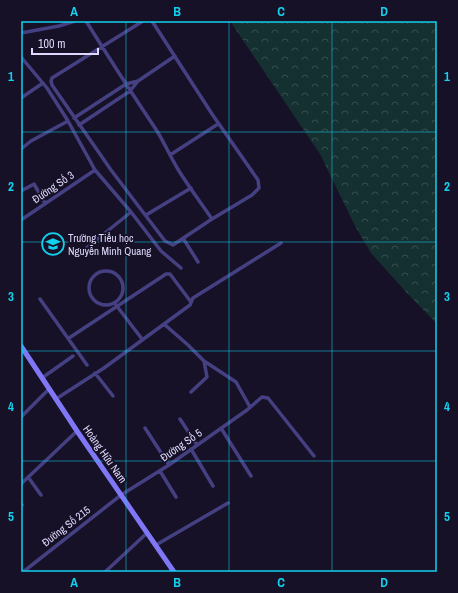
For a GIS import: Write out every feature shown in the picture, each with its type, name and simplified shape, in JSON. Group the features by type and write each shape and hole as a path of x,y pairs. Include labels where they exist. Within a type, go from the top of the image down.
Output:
{"main road":[{"name":"Hoàng Hữu Nam","path":"21,346 77,431 174,572"}],"street":[{"path":"21,33 59,26 75,21"},
{"path":"86,21 212,219"},
{"path":"143,21 52,78 51,81 52,85 74,118 111,170 165,240 174,245 212,219 252,195 259,188 258,180 218,124 152,21"},
{"path":"79,124 130,91 138,81 175,56"},
{"path":"21,57 43,83 68,121 95,170 131,212 161,251 181,268"},
{"path":"74,118 126,84 138,81"},
{"path":"21,98 43,83"},
{"path":"21,149 37,138 68,121"},
{"path":"170,155 218,124"},
{"name":"Đường Số 3","path":"21,220 95,170"},
{"path":"21,188 23,190 34,184 45,203"},
{"path":"146,215 191,188"},
{"path":"84,250 131,212"},
{"path":"183,238 198,262"},
{"path":"56,399 113,361 190,305 192,298 281,243"},
{"path":"101,272 110,272 114,274 122,284 122,292 114,303 97,303 91,297 89,288 90,284 94,277 101,272"},
{"path":"69,338 166,274 170,274 192,302"},
{"path":"40,299 87,365"},
{"path":"114,303 142,339"},
{"path":"164,324 204,361 236,382 250,407"},
{"path":"42,378 73,356"},
{"path":"191,392 207,377 204,361"},
{"path":"95,373 113,396"},
{"path":"21,417 49,389"},
{"name":"Đường Số 5","path":"121,495 169,465 262,398 268,398 314,456"},
{"path":"180,419 197,444"},
{"path":"145,428 169,465"},
{"path":"221,428 251,476"},
{"path":"21,484 77,431"},
{"path":"191,449 213,486"},
{"path":"160,471 176,497"},
{"path":"28,477 40,495"},
{"name":"Đường Số 215","path":"23,572 121,495"},
{"path":"156,545 228,503"},
{"path":"105,572 147,533"}],"green space":[{"path":"230,21 437,21 437,324 371,253 355,226 320,154"}],"place":[{"name":"Trường Tiểu học Nguyễn Minh Quang","path":"53,244"}]}
